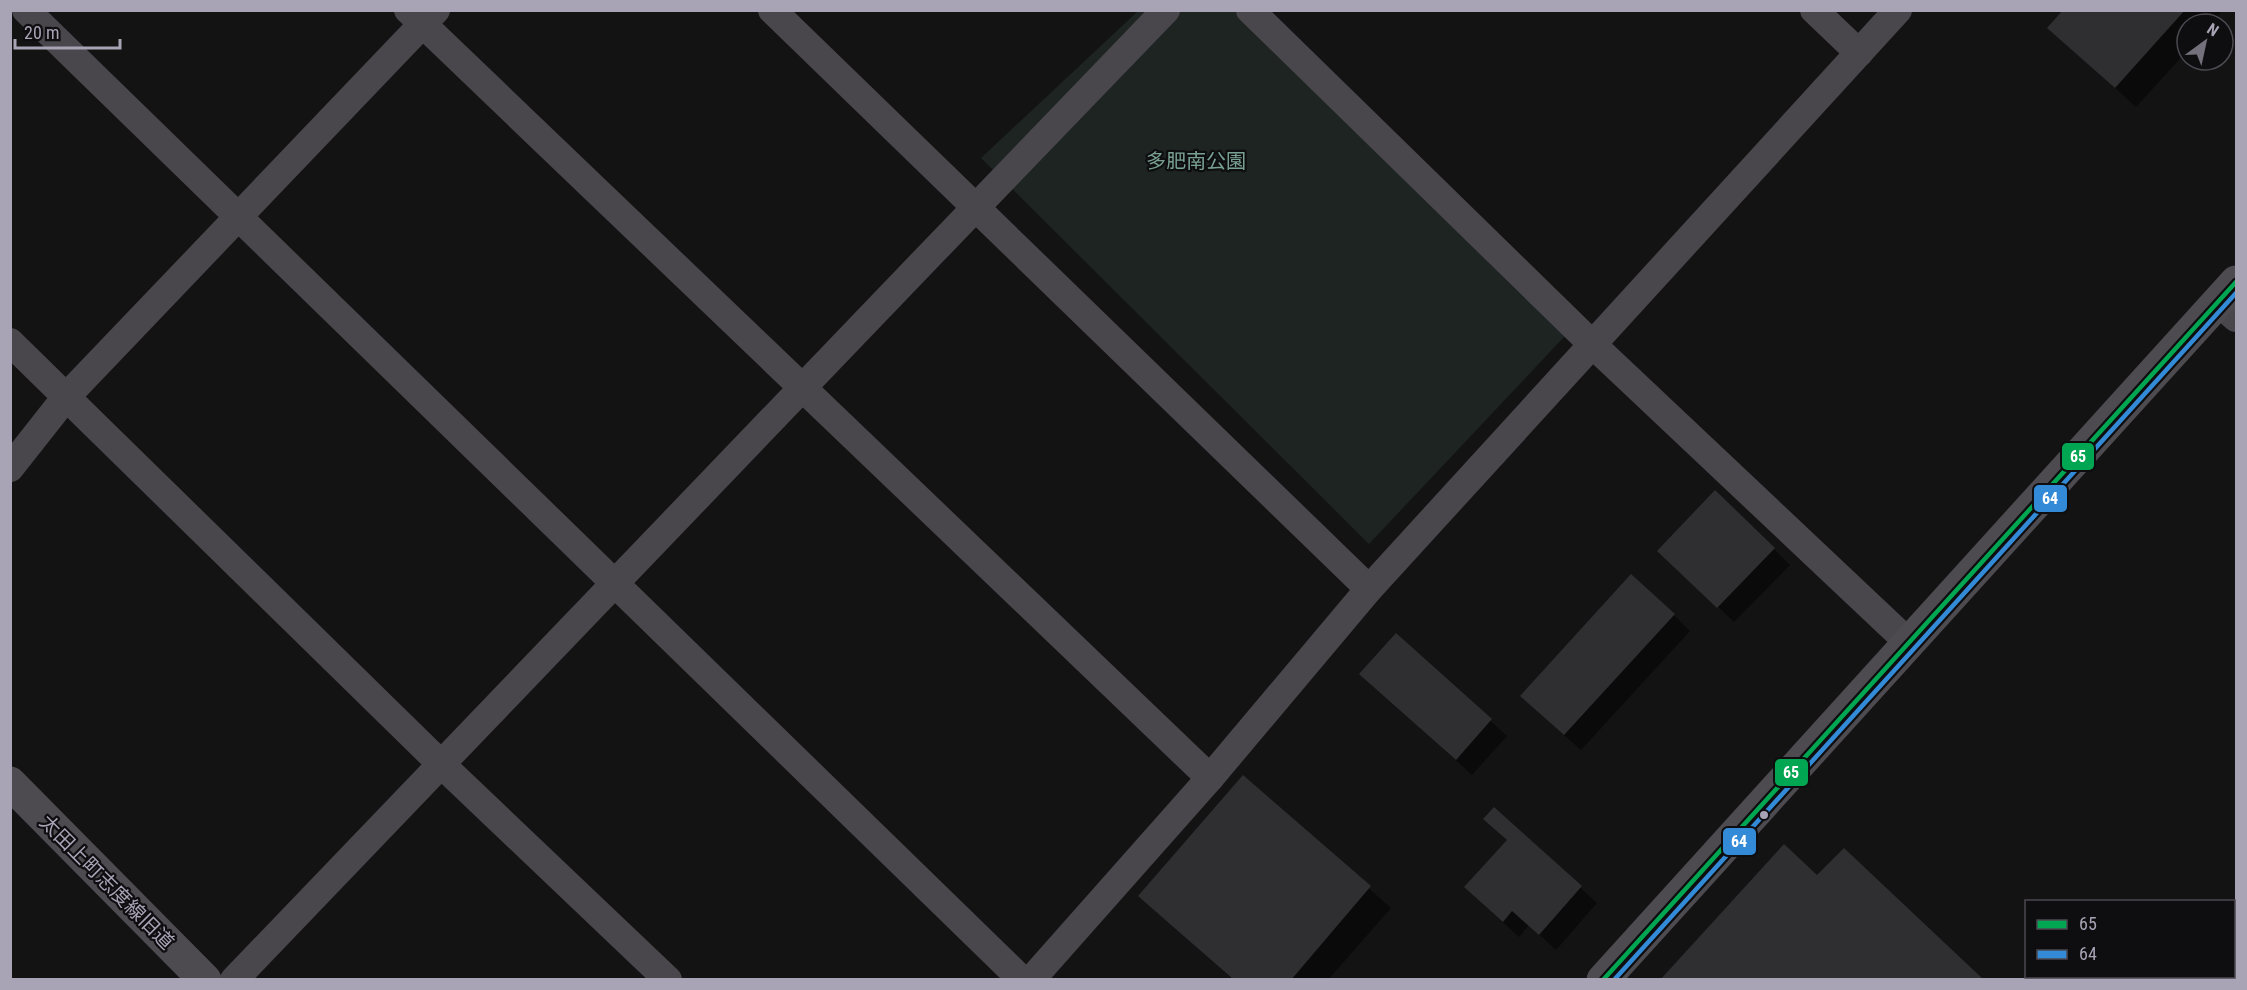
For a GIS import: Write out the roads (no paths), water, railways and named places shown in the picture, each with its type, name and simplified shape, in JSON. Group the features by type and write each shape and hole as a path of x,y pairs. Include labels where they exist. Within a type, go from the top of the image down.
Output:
{"street":[{"path":"26,10 1022,980"},
{"path":"772,10 1369,589"},
{"path":"211,979 440,763 613,581 805,388 1166,10"},
{"path":"1250,10 1592,344 1909,643"},
{"path":"1814,10 1859,53"},
{"path":"1031,980 1210,778 1369,589 1898,10"},
{"path":"10,468 66,397 422,15 1210,778"},
{"path":"1603,980 1909,643 2230,301"},
{"path":"10,342 440,763 668,980"},
{"name":"太田上町志度線旧道","path":"10,783 211,979"}],"park label":[{"name":"多肥南公園","path":"1196,161"}]}
